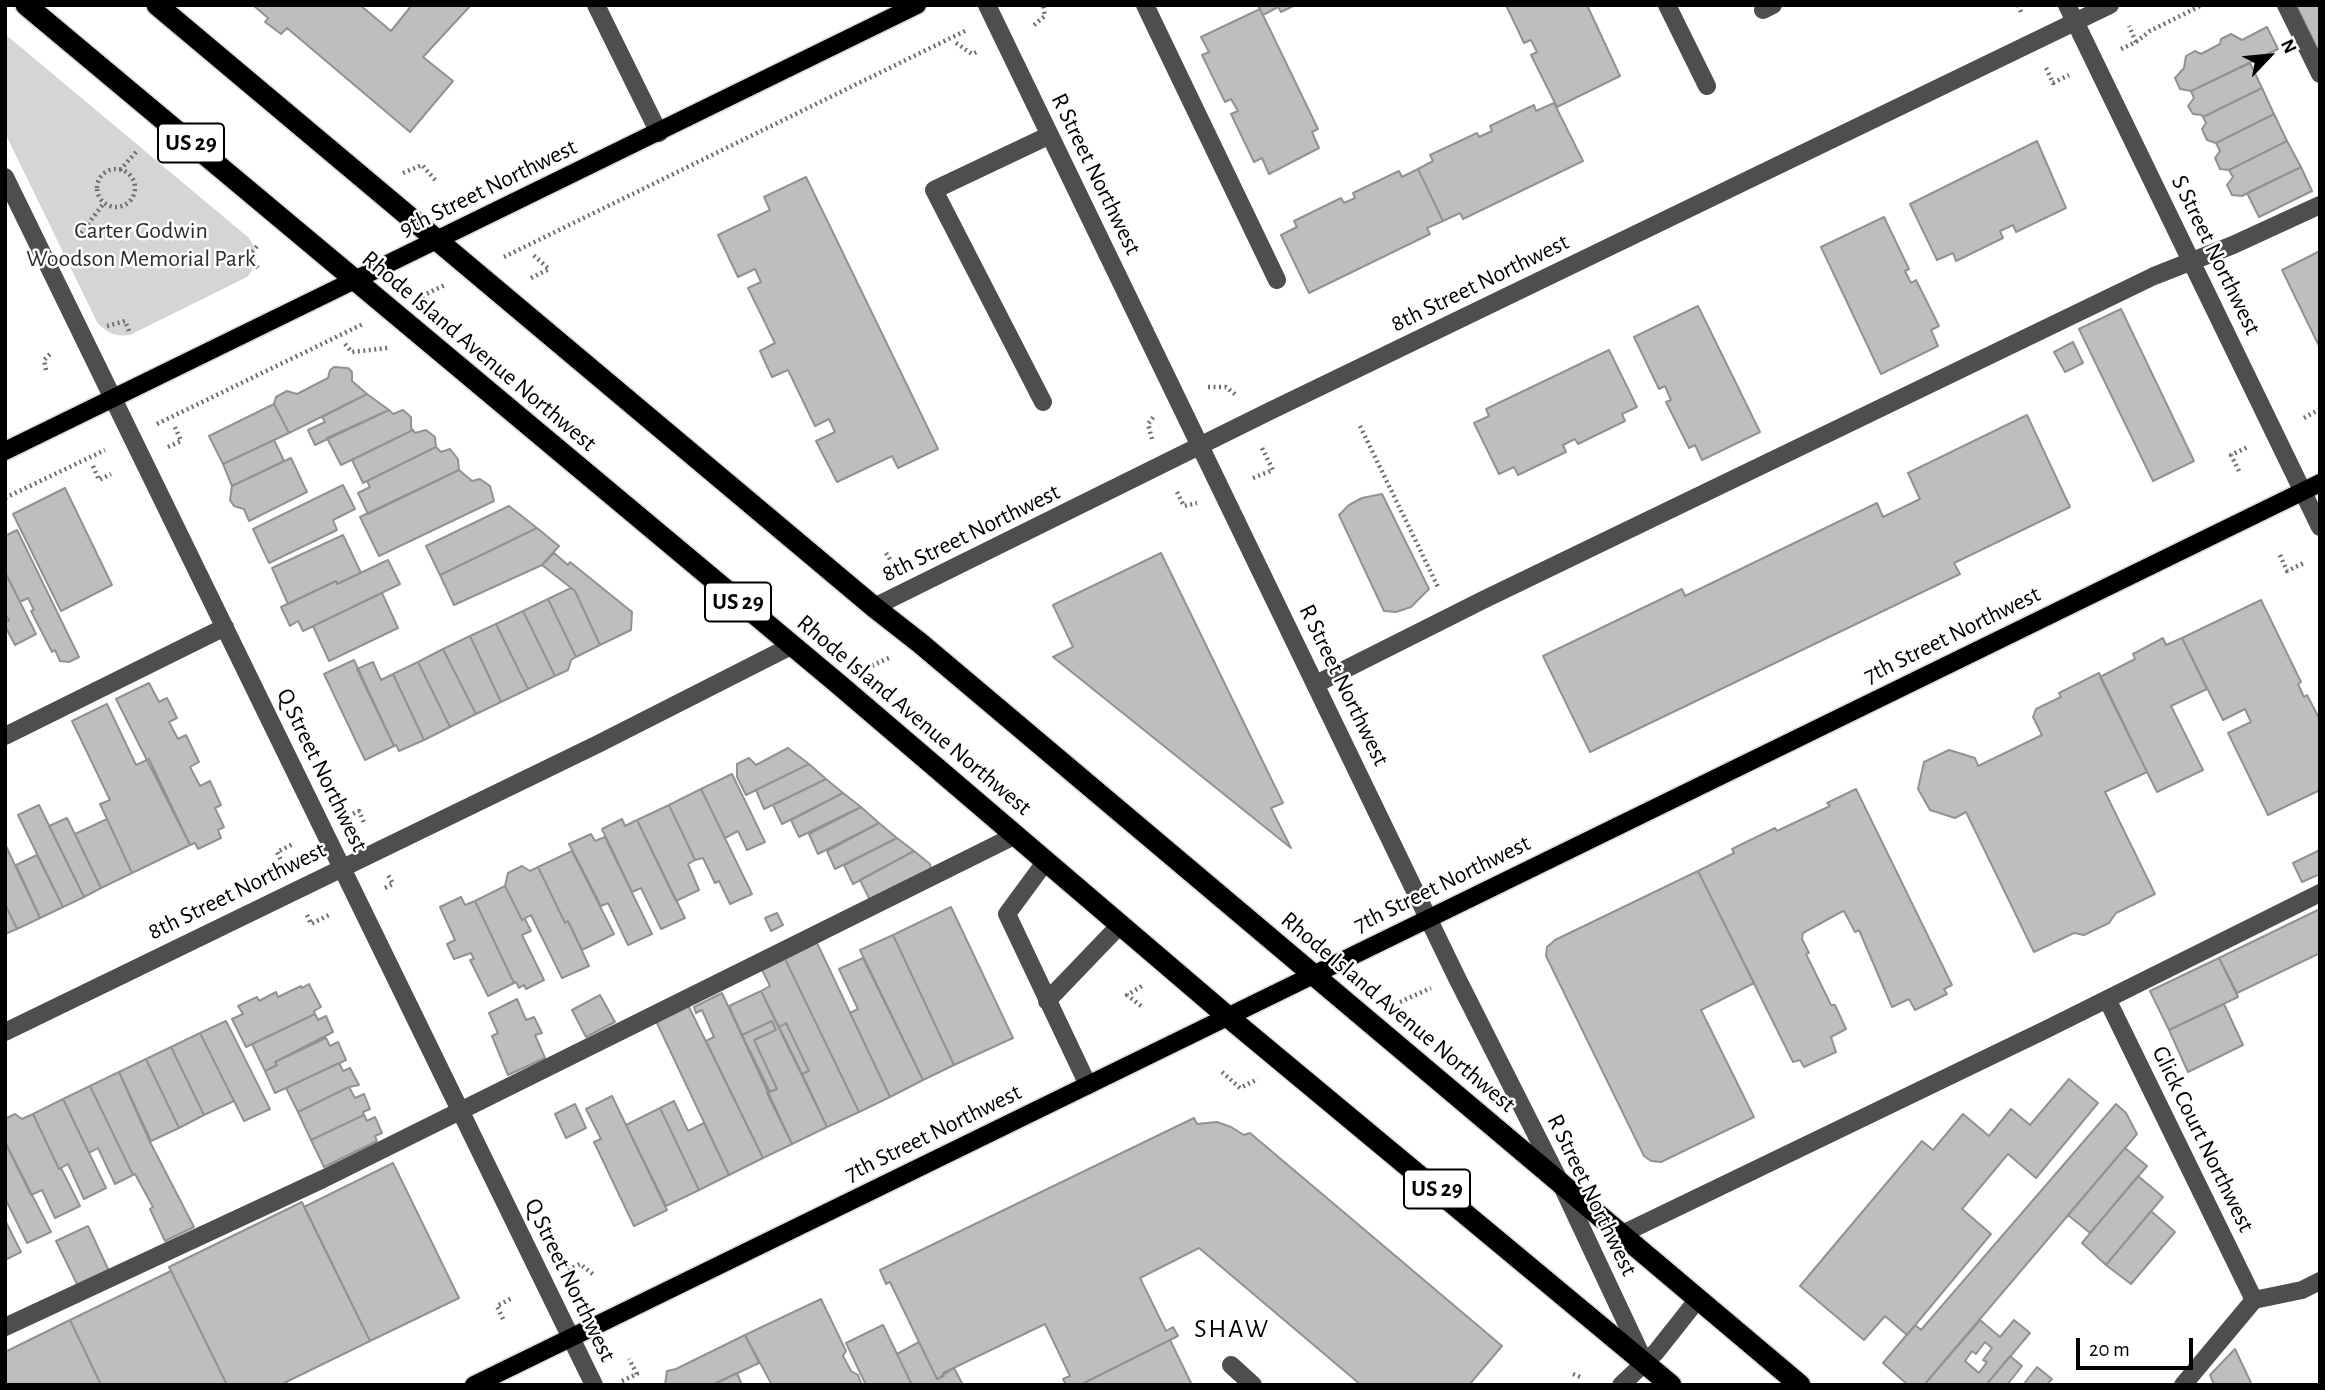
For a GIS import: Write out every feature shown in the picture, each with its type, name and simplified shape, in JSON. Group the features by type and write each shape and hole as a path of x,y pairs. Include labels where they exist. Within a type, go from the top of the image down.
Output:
{"highway":[{"name":"Rhode Island Avenue Northwest","path":"26,5 1016,835 1227,1016 1671,1385"},
{"name":"Rhode Island Avenue Northwest","path":"157,5 1800,1385"}],"main road":[{"name":"9th Street Northwest","path":"5,451 917,5"},
{"name":"7th Street Northwest","path":"474,1385 2320,483"}],"street":[{"path":"596,5 659,133"},
{"name":"R Street Northwest","path":"987,5 1657,1385"},
{"path":"1145,5 1277,280"},
{"path":"1667,5 1707,86"},
{"name":"8th Street Northwest","path":"874,607 2071,13 2110,5"},
{"path":"2286,5 2320,74"},
{"name":"S Street Northwest","path":"2071,13 2320,527"},
{"path":"1043,402 934,190 1050,135"},
{"name":"Q Street Northwest","path":"5,177 594,1385"},
{"path":"1316,684 1508,588 2144,281 2320,205"},
{"path":"5,736 225,627"},
{"name":"8th Street Northwest","path":"5,1032 598,744 791,646"},
{"path":"5,1327 323,1179 1016,835"},
{"path":"1046,861 1007,914 1088,1085"},
{"path":"1620,1235 2320,893"},
{"path":"1047,1000 1121,925"},
{"name":"Glick Court Northwest","path":"2107,999 2254,1300"},
{"path":"2183,1385 2254,1300 2302,1290 2320,1281"},
{"path":"1621,1385 1645,1363 1698,1299"},
{"path":"1231,1365 1253,1385"}],"path":[{"path":"1034,25 1045,16 1043,5"},
{"path":"2018,5 2021,12"},
{"path":"2121,49 2202,5"},
{"path":"2127,22 2136,42"},
{"path":"5,498 953,37"},
{"path":"956,43 972,54 981,50"},
{"path":"2045,67 2053,83 2069,75"},
{"path":"120,170 136,151"},
{"path":"402,174 422,165 438,182"},
{"path":"120,170 131,176 134,194 131,200 115,207 104,203 97,192 99,180 108,171 120,170"},
{"path":"81,233 104,203"},
{"path":"252,252 259,244"},
{"path":"531,278 549,270 532,254"},
{"path":"250,258 258,268"},
{"path":"107,326 125,321 129,331"},
{"path":"345,344 352,352 388,348"},
{"path":"46,370 44,360 51,353"},
{"path":"1208,387 1226,387 1237,396"},
{"path":"2304,418 2320,410"},
{"path":"1152,440 1148,424 1158,412"},
{"path":"167,448 181,441 174,425"},
{"path":"1360,426 1443,597"},
{"path":"2239,471 2231,455 2248,447"},
{"path":"1253,478 1273,470 1262,449"},
{"path":"93,466 99,480 111,474"},
{"path":"1177,492 1184,506 1204,502"},
{"path":"887,553 891,561"},
{"path":"2280,555 2287,571 2304,563"},
{"path":"863,670 892,656"},
{"path":"345,818 359,811 365,825"},
{"path":"283,864 277,852 293,844"},
{"path":"381,890 393,884 388,874"},
{"path":"306,913 311,924 329,915"},
{"path":"1141,1006 1127,995 1142,986"},
{"path":"1400,1002 1435,986"},
{"path":"1222,1072 1240,1088 1259,1079"},
{"path":"567,1271 580,1264 594,1275"},
{"path":"503,1319 497,1306 512,1298"},
{"path":"621,1381 637,1374 629,1359"},
{"path":"1573,1374 1583,1378"}],"green space":[{"name":"Carter Godwin Woodson Memorial Park","path":"5,34 249,238 256,258 247,277 130,335 112,333 100,326 5,133"}],"building":[{"path":"253,5 360,5 391,31 412,5 471,5 423,57 453,81 410,132 287,28 281,34 265,22 268,18"},
{"path":"1258,5 1295,5 1281,12 1278,7 1263,15"},
{"path":"1506,5 1587,5 1620,76 1557,107 1531,55 1537,52 1531,40 1524,43"},
{"path":"2320,5 2320,54 2297,7"},
{"path":"1260,9 1318,129 1312,132 1319,148 1269,174 1262,158 1254,162 1231,114 1238,111 1231,99 1225,102 1202,55 1209,52 1201,37"},
{"path":"2267,27 2278,49 2191,91 2180,89 2175,78 2184,68 2186,56 2195,51 2201,54 2220,44 2221,39 2231,34 2242,40"},
{"path":"2250,63 2262,88 2203,117 2193,114 2188,106 2194,98 2191,91"},
{"path":"2262,88 2274,114 2216,143 2207,140 2202,129 2206,123 2203,117"},
{"path":"1554,103 1583,161 1463,219 1460,213 1443,221 1418,169 1433,161 1430,155 1477,133 1479,137 1492,131 1490,126 1534,105 1536,111"},
{"path":"2274,114 2287,141 2229,170 2220,169 2215,158 2220,151 2216,143"},
{"path":"2037,141 2066,208 2016,232 2013,225 2000,231 2003,238 1956,261 1953,253 1937,260 1910,204"},
{"path":"2287,141 2301,167 2242,196 2232,195 2227,185 2233,177 2229,170"},
{"path":"2301,167 2312,191 2259,217 2247,193"},
{"path":"1418,169 1443,221 1427,228 1430,234 1309,293 1281,235 1297,227 1294,221 1341,198 1344,203 1355,198 1353,193 1399,171 1402,177"},
{"path":"806,177 938,449 898,468 892,456 837,482 816,441 835,432 829,419 815,426 788,370 772,377 760,351 775,343 748,288 761,282 755,269 738,277 718,235 770,210 764,197"},
{"path":"1884,217 1909,269 1905,271 1911,283 1916,280 1939,326 1931,330 1938,346 1881,374 1821,247"},
{"path":"2320,251 2320,348 2282,270"},
{"path":"1698,306 1760,432 1702,460 1695,445 1689,448 1666,402 1671,400 1665,386 1659,389 1634,337"},
{"path":"2121,309 2194,461 2153,481 2079,329"},
{"path":"2073,342 2083,363 2065,372 2054,352"},
{"path":"1609,350 1637,407 1622,414 1625,421 1578,444 1575,439 1563,445 1566,452 1518,475 1514,467 1499,474 1474,423 1489,416 1486,409"},
{"path":"334,367 348,368 352,372 352,381 367,394 289,433 274,404 276,397 287,391 297,394 328,378"},
{"path":"367,394 389,410 315,445 308,430 325,422 322,417"},
{"path":"274,404 289,433 223,464 209,436"},
{"path":"389,410 393,414 403,410 411,417 413,430 341,465 327,438"},
{"path":"2027,415 2070,507 1954,563 1960,574 1590,752 1543,656 1682,589 1685,596 1877,503 1883,517 1920,499 1908,473"},
{"path":"413,430 415,433 426,430 435,437 436,447 363,483 352,460"},
{"path":"274,440 284,461 232,486 223,464"},
{"path":"436,447 441,452 450,449 458,459 459,470 368,514 358,493 370,487 367,481"},
{"path":"291,458 307,492 249,521 244,509 234,506 230,500 232,486"},
{"path":"459,470 472,481 480,479 490,486 494,501 379,556 360,517"},
{"path":"343,485 355,509 333,520 337,530 269,563 253,529"},
{"path":"65,488 112,585 61,611 13,514"},
{"path":"1382,494 1429,589 1411,607 1396,612 1384,611 1339,515 1362,498"},
{"path":"509,506 537,528 440,575 426,546"},
{"path":"537,528 559,546 542,565 454,605 440,575"},
{"path":"17,530 79,657 69,662 60,661 55,650 52,652 31,611 34,610 28,598 20,602 5,572 5,536"},
{"path":"343,535 361,573 337,584 336,581 288,604 272,568"},
{"path":"554,553 568,565 570,562 632,612 631,630 600,645 575,591 542,565"},
{"path":"1161,553 1283,803 1271,808 1291,848 1053,657 1073,647 1053,605"},
{"path":"388,560 400,584 303,631 298,621 290,626 281,607"},
{"path":"5,572 36,634 15,645 5,626 5,622 9,620 5,614"},
{"path":"571,588 575,591 600,645 576,657 548,599"},
{"path":"382,593 398,628 329,661 313,626"},
{"path":"548,599 576,657 571,660 568,670 555,676 523,611"},
{"path":"2261,600 2301,682 2298,684 2304,697 2307,695 2320,720 2320,790 2268,815 2228,733 2251,722 2245,709 2223,720 2182,638"},
{"path":"523,611 555,676 528,689 496,624"},
{"path":"496,624 528,689 501,702 470,636"},
{"path":"470,636 501,702 476,714 443,649"},
{"path":"2163,638 2166,645 2182,638 2207,689 2171,706 2203,770 2157,792 2100,677 2135,659 2133,654"},
{"path":"443,649 476,714 450,727 418,662"},
{"path":"354,660 394,746 365,760 324,674"},
{"path":"373,662 381,680 393,674 424,740 399,751 396,745 394,746 357,669"},
{"path":"418,662 450,727 424,740 393,674"},
{"path":"2099,673 2147,772 2105,792 2155,894 2116,913 2109,923 2084,935 2074,933 2034,952 1966,812 1955,818 1930,810 1918,789 1924,762 1949,750 1975,758 1978,766 2042,735 2033,717 2036,709 2061,697 2059,693"},
{"path":"149,683 159,702 167,698 177,718 169,722 178,739 186,735 199,762 190,767 200,786 210,781 221,805 215,808 224,827 218,830 221,838 198,849 195,843 190,845 116,699"},
{"path":"107,704 136,765 149,759 190,845 132,873 100,804 110,800 72,721"},
{"path":"788,748 809,764 746,795 737,777 737,764 749,758 756,765"},
{"path":"809,764 826,779 764,809 756,790"},
{"path":"732,774 765,842 747,850 738,831 725,838 701,789"},
{"path":"826,779 843,793 782,824 773,805"},
{"path":"701,789 752,894 730,904 719,881 715,883 703,858 695,860 669,805"},
{"path":"1856,789 1952,985 1944,989 1947,994 1915,1010 1909,999 1892,1007 1859,930 1855,932 1844,911 1803,933 1802,939 1809,953 1806,954 1846,1029 1831,1037 1836,1052 1804,1067 1800,1060 1793,1062 1698,871 1734,853 1732,849 1830,806 1827,803"},
{"path":"843,793 861,807 799,837 791,820"},
{"path":"39,805 84,897 63,907 18,815"},
{"path":"669,805 695,860 688,864 699,890 676,901 637,820"},
{"path":"861,807 879,823 818,854 809,834"},
{"path":"67,818 101,888 84,897 49,826"},
{"path":"107,819 132,873 101,888 75,834"},
{"path":"622,819 625,826 637,820 685,918 661,929 641,888 632,892 602,829"},
{"path":"879,823 897,838 835,869 827,851"},
{"path":"591,834 595,841 605,837 652,934 628,945 608,903 601,906 569,844"},
{"path":"897,838 914,851 853,884 844,865"},
{"path":"5,844 40,918 17,929 5,904"},
{"path":"2320,850 2320,874 2302,882 2293,863"},
{"path":"572,851 614,934 582,950 568,921 565,923 538,867"},
{"path":"914,851 930,864 931,870 870,900 860,880"},
{"path":"37,855 63,907 40,918 16,865"},
{"path":"522,866 530,871 538,867 589,966 562,978 531,915 522,920 505,886 508,873"},
{"path":"1698,871 1754,983 1701,1010 1754,1117 1661,1162 1651,1161 1644,1156 1546,956 1547,947 1555,940"},
{"path":"505,886 522,920 525,919 531,931 522,935 544,980 526,989 524,985 519,988 516,982 514,983 475,901"},
{"path":"461,897 465,905 475,901 514,983 488,996 470,960 474,959 471,953 454,959 447,944 455,940 440,907"},
{"path":"5,904 17,929 5,934"},
{"path":"951,907 1013,1038 954,1065 893,935"},
{"path":"2320,909 2320,953 2237,993 2219,958"},
{"path":"777,913 783,925 771,931 765,918"},
{"path":"893,935 954,1065 923,1080 860,950"},
{"path":"817,943 890,1097 859,1112 785,959"},
{"path":"863,958 923,1080 890,1097 850,1013 858,1009 839,969"},
{"path":"2219,958 2238,997 2169,1030 2150,991"},
{"path":"785,959 859,1112 827,1127 802,1074 809,1071 786,1023 779,1027 761,991 770,986 762,970"},
{"path":"309,984 321,1007 314,1011 315,1014 246,1047 232,1019 243,1014 238,1006 257,997 259,1001 276,992 278,997"},
{"path":"761,991 827,1127 792,1144 767,1093 777,1089 754,1040 776,1030 772,1021 742,1035 729,1006"},
{"path":"722,993 792,1144 763,1158 706,1041 714,1037 702,1010 696,1013 694,1007"},
{"path":"600,995 615,1022 586,1037 572,1010"},
{"path":"517,999 526,1020 534,1017 542,1033 535,1035 545,1058 508,1075 492,1036 498,1033 489,1013"},
{"path":"2224,1004 2243,1045 2188,1072 2169,1030"},
{"path":"688,1005 763,1158 729,1175 656,1021"},
{"path":"315,1014 318,1020 326,1016 333,1032 275,1062 277,1065 265,1071 252,1044"},
{"path":"226,1021 270,1109 244,1121 200,1033"},
{"path":"772,1021 776,1030 754,1040 777,1089 770,1092 742,1035"},
{"path":"786,1023 809,1071 802,1074 779,1027"},
{"path":"200,1033 234,1101 204,1115 171,1047"},
{"path":"326,1038 330,1046 338,1042 346,1060 275,1093 265,1071 277,1065 275,1062"},
{"path":"171,1047 204,1115 179,1128 146,1059"},
{"path":"146,1059 179,1128 151,1141 119,1072"},
{"path":"339,1063 343,1071 350,1068 359,1085 349,1087 298,1112 286,1088"},
{"path":"119,1072 150,1142 194,1227 165,1241 150,1209 153,1207 135,1174 133,1175 90,1086"},
{"path":"2069,1079 2098,1103 2036,1178 2008,1154 1962,1209 1991,1234 1907,1335 1885,1316 1864,1340 1800,1286 1922,1141 1933,1150 1963,1114 1989,1136 2011,1109 2030,1125"},
{"path":"90,1086 133,1175 115,1184 98,1148 89,1153 63,1099"},
{"path":"349,1087 355,1098 364,1094 370,1109 363,1112 364,1115 311,1140 298,1112"},
{"path":"612,1096 667,1210 634,1226 594,1142 601,1139 586,1109"},
{"path":"63,1099 106,1188 84,1199 68,1164 59,1169 33,1114"},
{"path":"674,1101 688,1131 704,1123 729,1175 699,1190 660,1108"},
{"path":"575,1104 586,1128 566,1138 555,1114"},
{"path":"2116,1104 2126,1113 2137,1134 1924,1385 1908,1385 1883,1363 1915,1325 1921,1330"},
{"path":"660,1108 699,1190 666,1206 626,1125"},
{"path":"15,1114 22,1119 33,1114 80,1206 55,1218 42,1190 31,1195 5,1142 5,1119"},
{"path":"364,1115 367,1121 375,1117 382,1133 375,1136 377,1141 324,1167 311,1140"},
{"path":"1194,1118 1197,1124 1217,1122 1244,1135 1250,1133 1502,1346 1469,1385 1361,1385 1199,1248 1140,1278 1166,1331 1173,1327 1178,1336 1080,1385 1066,1385 1063,1379 1070,1376 1045,1324 943,1373 944,1376 937,1379 890,1282 886,1284 880,1270"},
{"path":"5,1142 51,1232 27,1243 5,1198"},
{"path":"2125,1148 2147,1166 2090,1233 2068,1215"},
{"path":"393,1163 459,1298 370,1341 304,1207"},
{"path":"2138,1176 2163,1197 2106,1265 2082,1243"},
{"path":"302,1202 370,1341 280,1385 227,1385 169,1267"},
{"path":"2151,1211 2175,1232 2131,1284 2106,1265"},
{"path":"5,1220 21,1252 5,1260"},
{"path":"88,1226 109,1271 78,1286 56,1241"},
{"path":"171,1271 227,1385 101,1385 70,1320"},
{"path":"821,1299 846,1351 843,1356 851,1371 858,1375 862,1385 772,1385 745,1335"},
{"path":"70,1320 101,1385 6,1385 5,1352"},
{"path":"1980,1320 2000,1337 2014,1320 2030,1333 1986,1385 1924,1385","holes":["1985,1342 1992,1348 1983,1360 1987,1362 1979,1373 1965,1361 1972,1351 1976,1354"]},
{"path":"883,1325 912,1385 866,1385 846,1343"},
{"path":"745,1335 759,1363 712,1385 665,1385 667,1371"},
{"path":"1170,1340 1192,1385 1080,1385"},
{"path":"919,1342 937,1379 954,1368 963,1385 912,1385 897,1354"},
{"path":"2235,1349 2252,1385 2214,1385 2210,1375"},
{"path":"2010,1356 2022,1366 2007,1385 1986,1385"},
{"path":"2037,1367 2052,1379 2046,1385 2023,1385"},
{"path":"737,1373 742,1385 712,1385"}],"district":[{"name":"SHAW","path":"1232,1329"}]}
